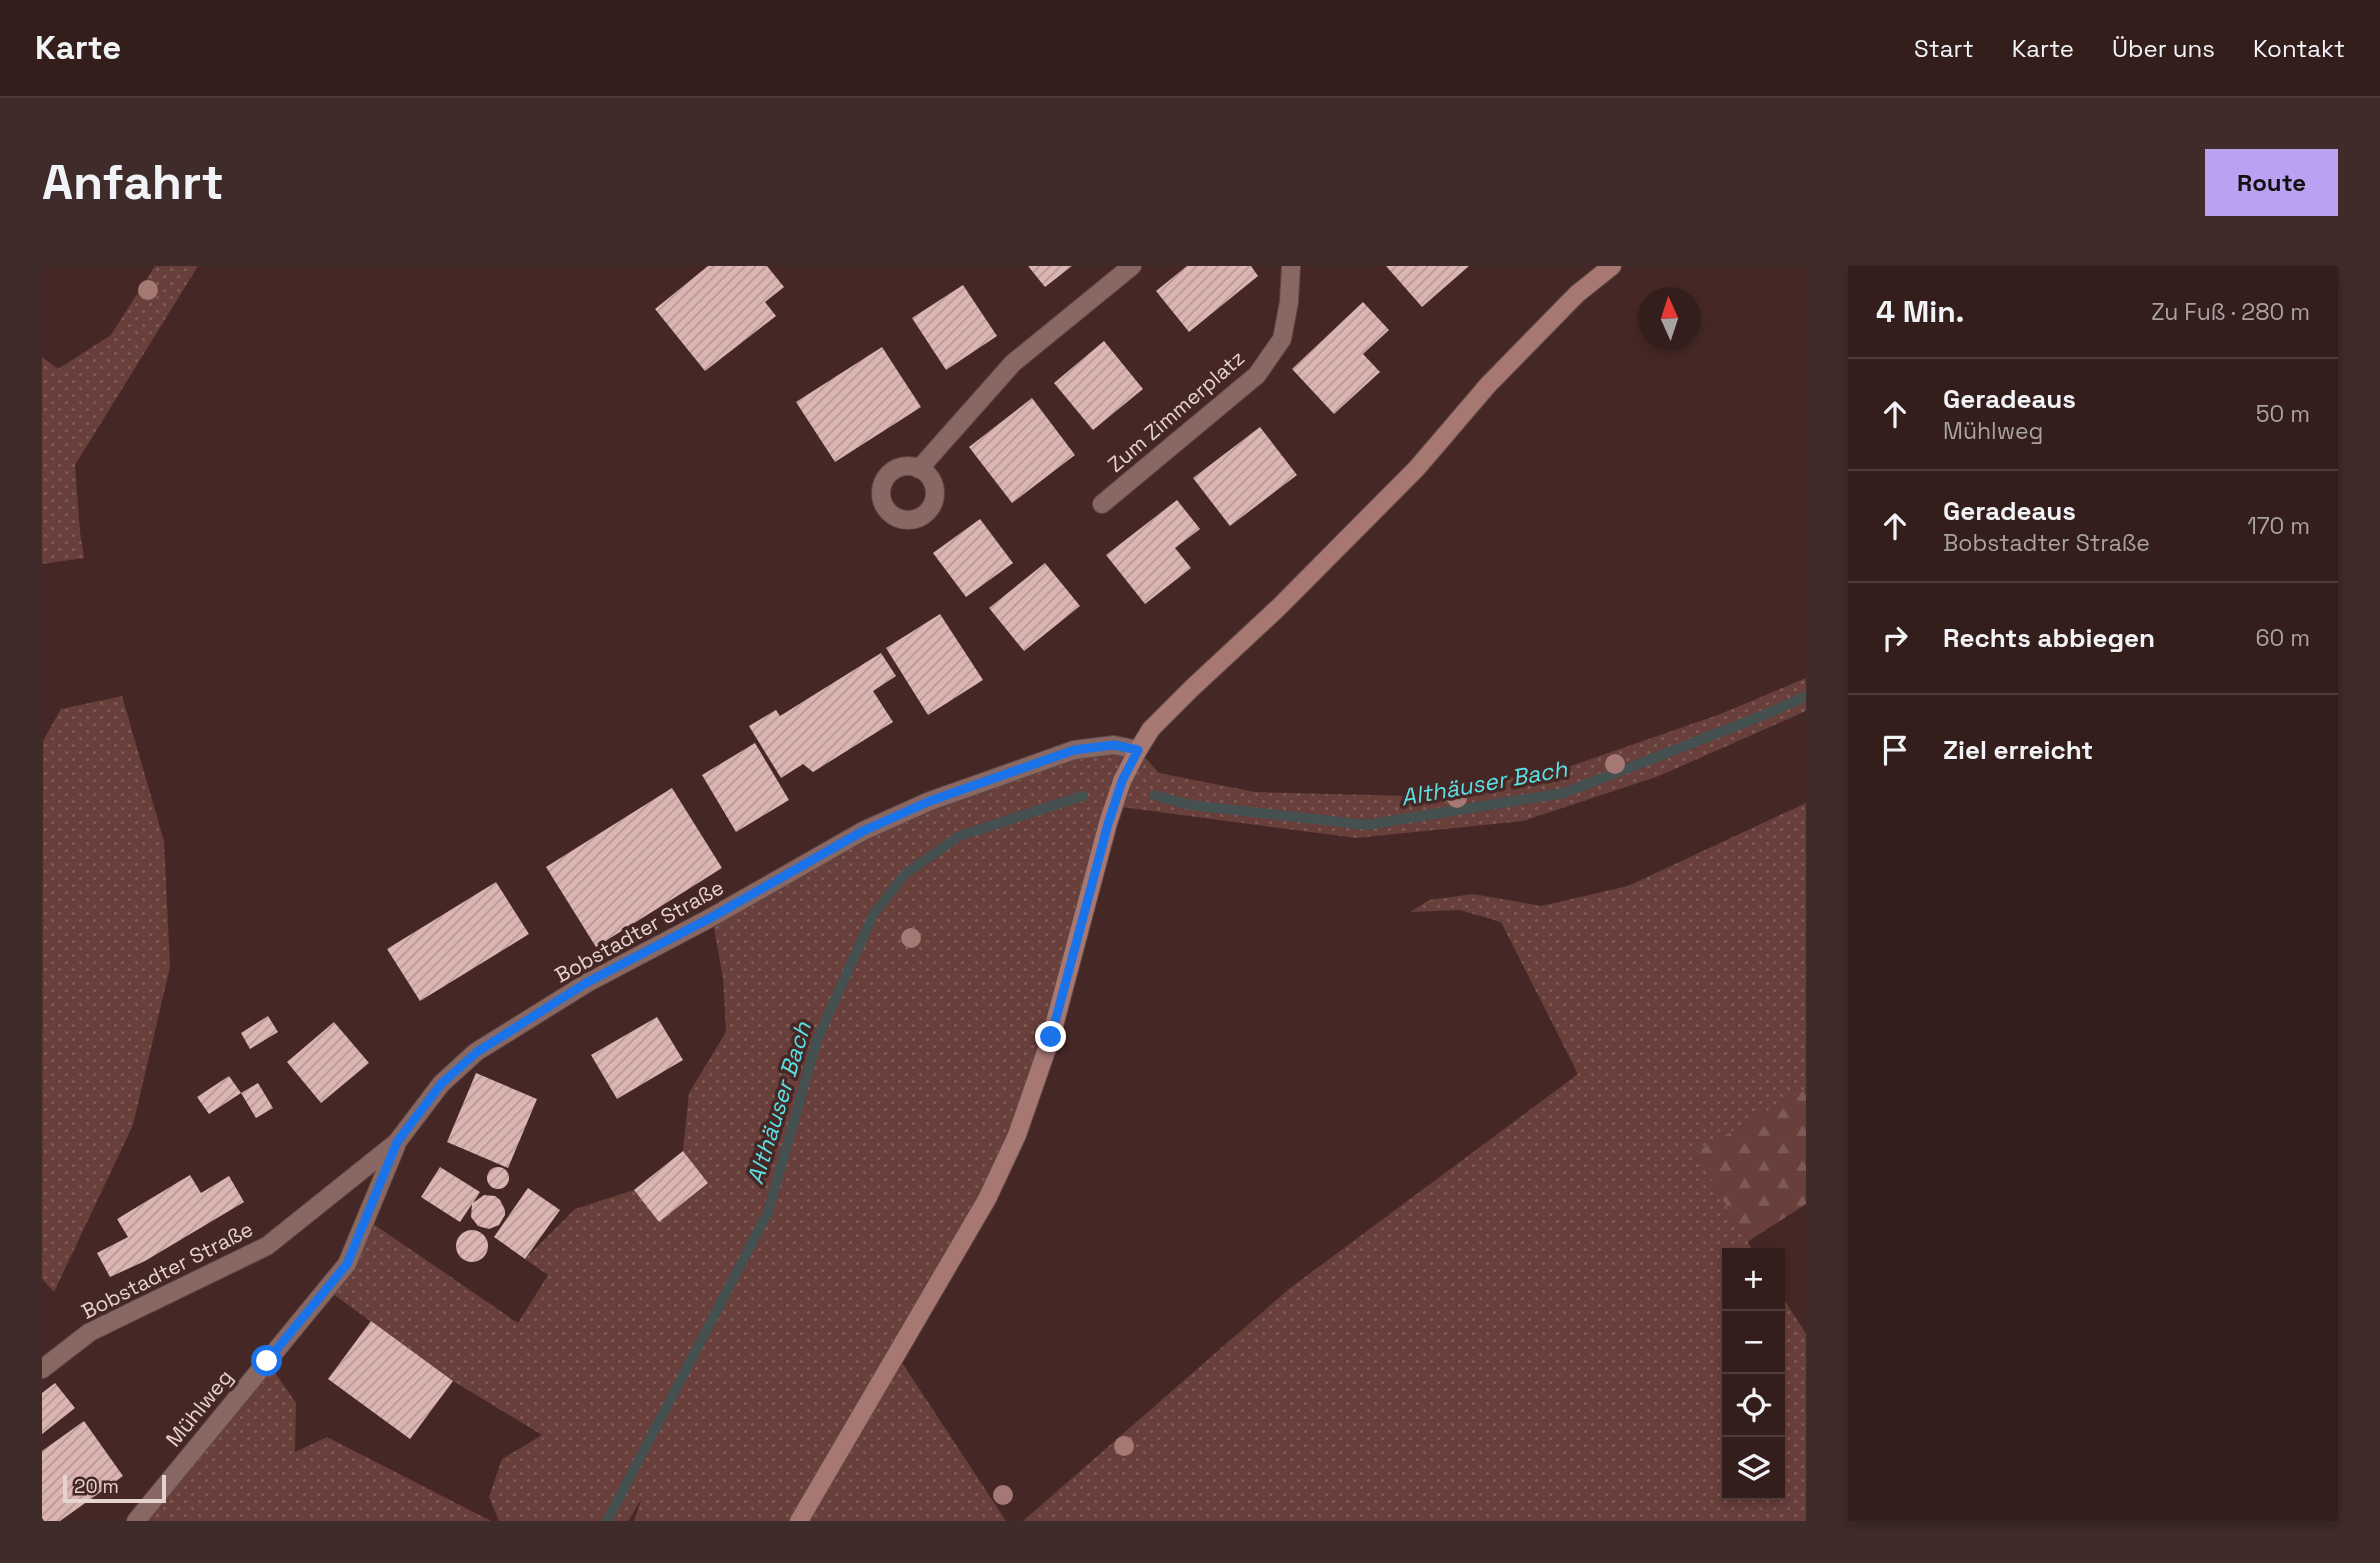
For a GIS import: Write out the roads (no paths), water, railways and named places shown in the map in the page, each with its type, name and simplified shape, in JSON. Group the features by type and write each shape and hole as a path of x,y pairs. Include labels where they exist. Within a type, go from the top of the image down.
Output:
{"street":[{"path":"919,469 1013,363 1132,266"},
{"name":"Zum Zimmerplatz","path":"1101,504 1257,375 1282,339 1289,302 1291,266"},
{"path":"799,1521 987,1199 1017,1135 1051,1037 1108,824 1122,781 1138,750 1152,729 1191,689 1279,607 1417,468 1488,385 1577,294 1612,266"},
{"name":"Bobstadter Straße","path":"42,1369 90,1332 267,1246 397,1142 441,1084 477,1052 586,983 712,917 863,831 930,801 1074,750 1114,745 1138,750"},
{"name":"Mühlweg","path":"136,1521 347,1264 397,1142"}],"waterway":[{"name":"Althäuser Bach","path":"1154,795 1190,805 1366,825 1564,793 1806,696"},
{"name":"Althäuser Bach","path":"607,1521 768,1212 817,1040 873,915 905,874 959,836 1083,796"}]}
